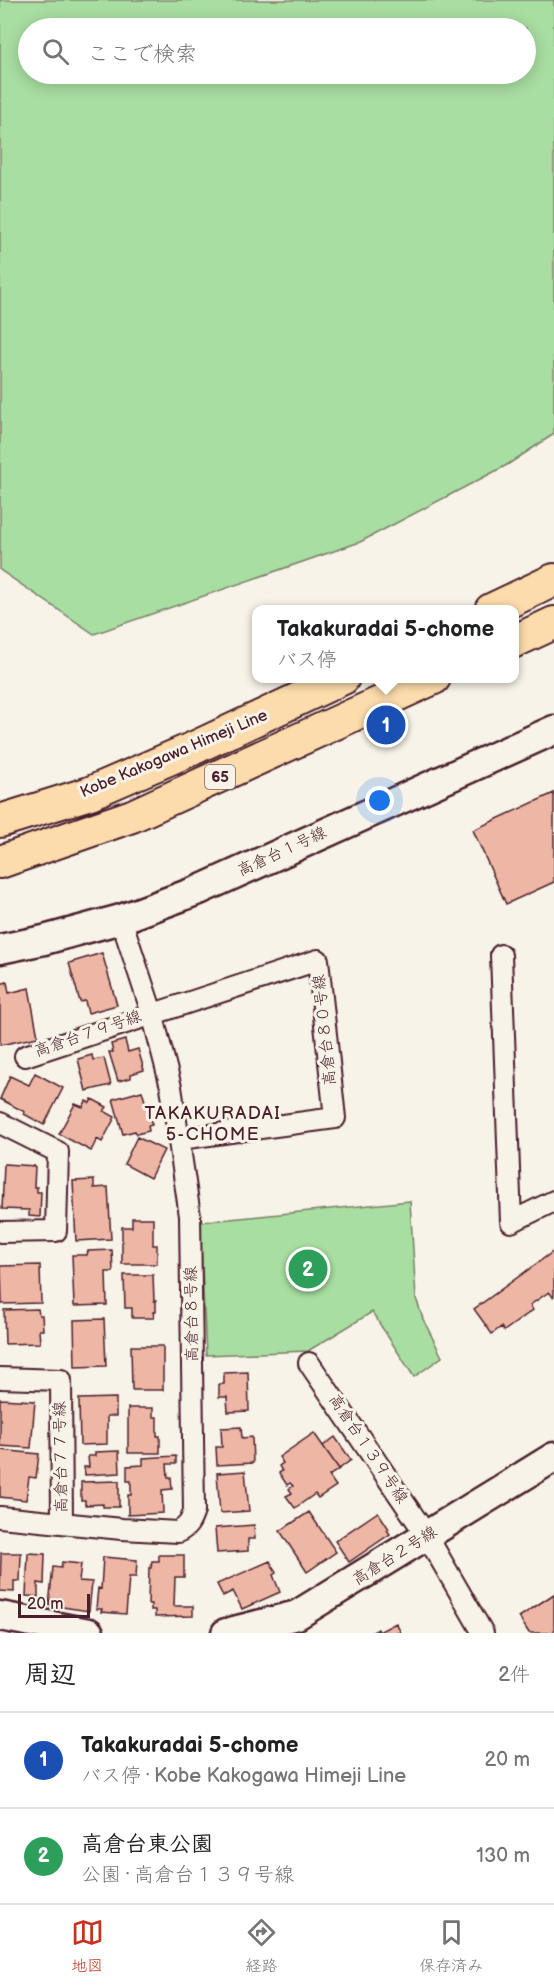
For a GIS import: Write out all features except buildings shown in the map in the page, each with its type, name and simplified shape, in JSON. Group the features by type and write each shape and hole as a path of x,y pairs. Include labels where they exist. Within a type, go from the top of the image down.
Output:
{"main road":[{"path":"500,605 554,580"},
{"path":"519,639 554,623"},
{"name":"Kobe Kakogawa Himeji Line","path":"0,821 90,792 196,747 332,683"},
{"name":"65","path":"0,862 132,816 423,683"}],"street":[{"name":"高倉台１号線","path":"0,949 44,940 121,919 199,890 554,730"},
{"name":"高倉台８号線","path":"0,1517 178,1532 191,1521 194,1511 190,1216 171,1086 152,1013 121,919"},
{"path":"501,955 511,1222 554,1201"},
{"name":"高倉台８０号線","path":"152,1013 318,960 335,1118 180,1138"},
{"name":"高倉台７９号線","path":"25,1056 152,1013"},
{"path":"0,1123 58,1152 56,1231 0,1232"},
{"name":"高倉台１３９号線","path":"309,1362 427,1536 483,1633"},
{"name":"高倉台７７号線","path":"0,1378 61,1380 62,1523"},
{"name":"高倉台２号線","path":"226,1633 297,1616 554,1457"},
{"path":"0,1616 89,1633"}],"green space":[{"path":"0,0 554,0 554,434 507,465 360,542 94,634 0,570"},
{"path":"410,1201 416,1298 423,1319 442,1357 414,1377 372,1312 308,1351 206,1355 200,1222"}],"place":[{"name":"Takakuradai 5-chome","path":"386,725"},
{"name":"高倉台東公園","path":"308,1269"}],"district":[{"name":"TAKAKURADAI 5-CHOME","path":"213,1123"}]}
